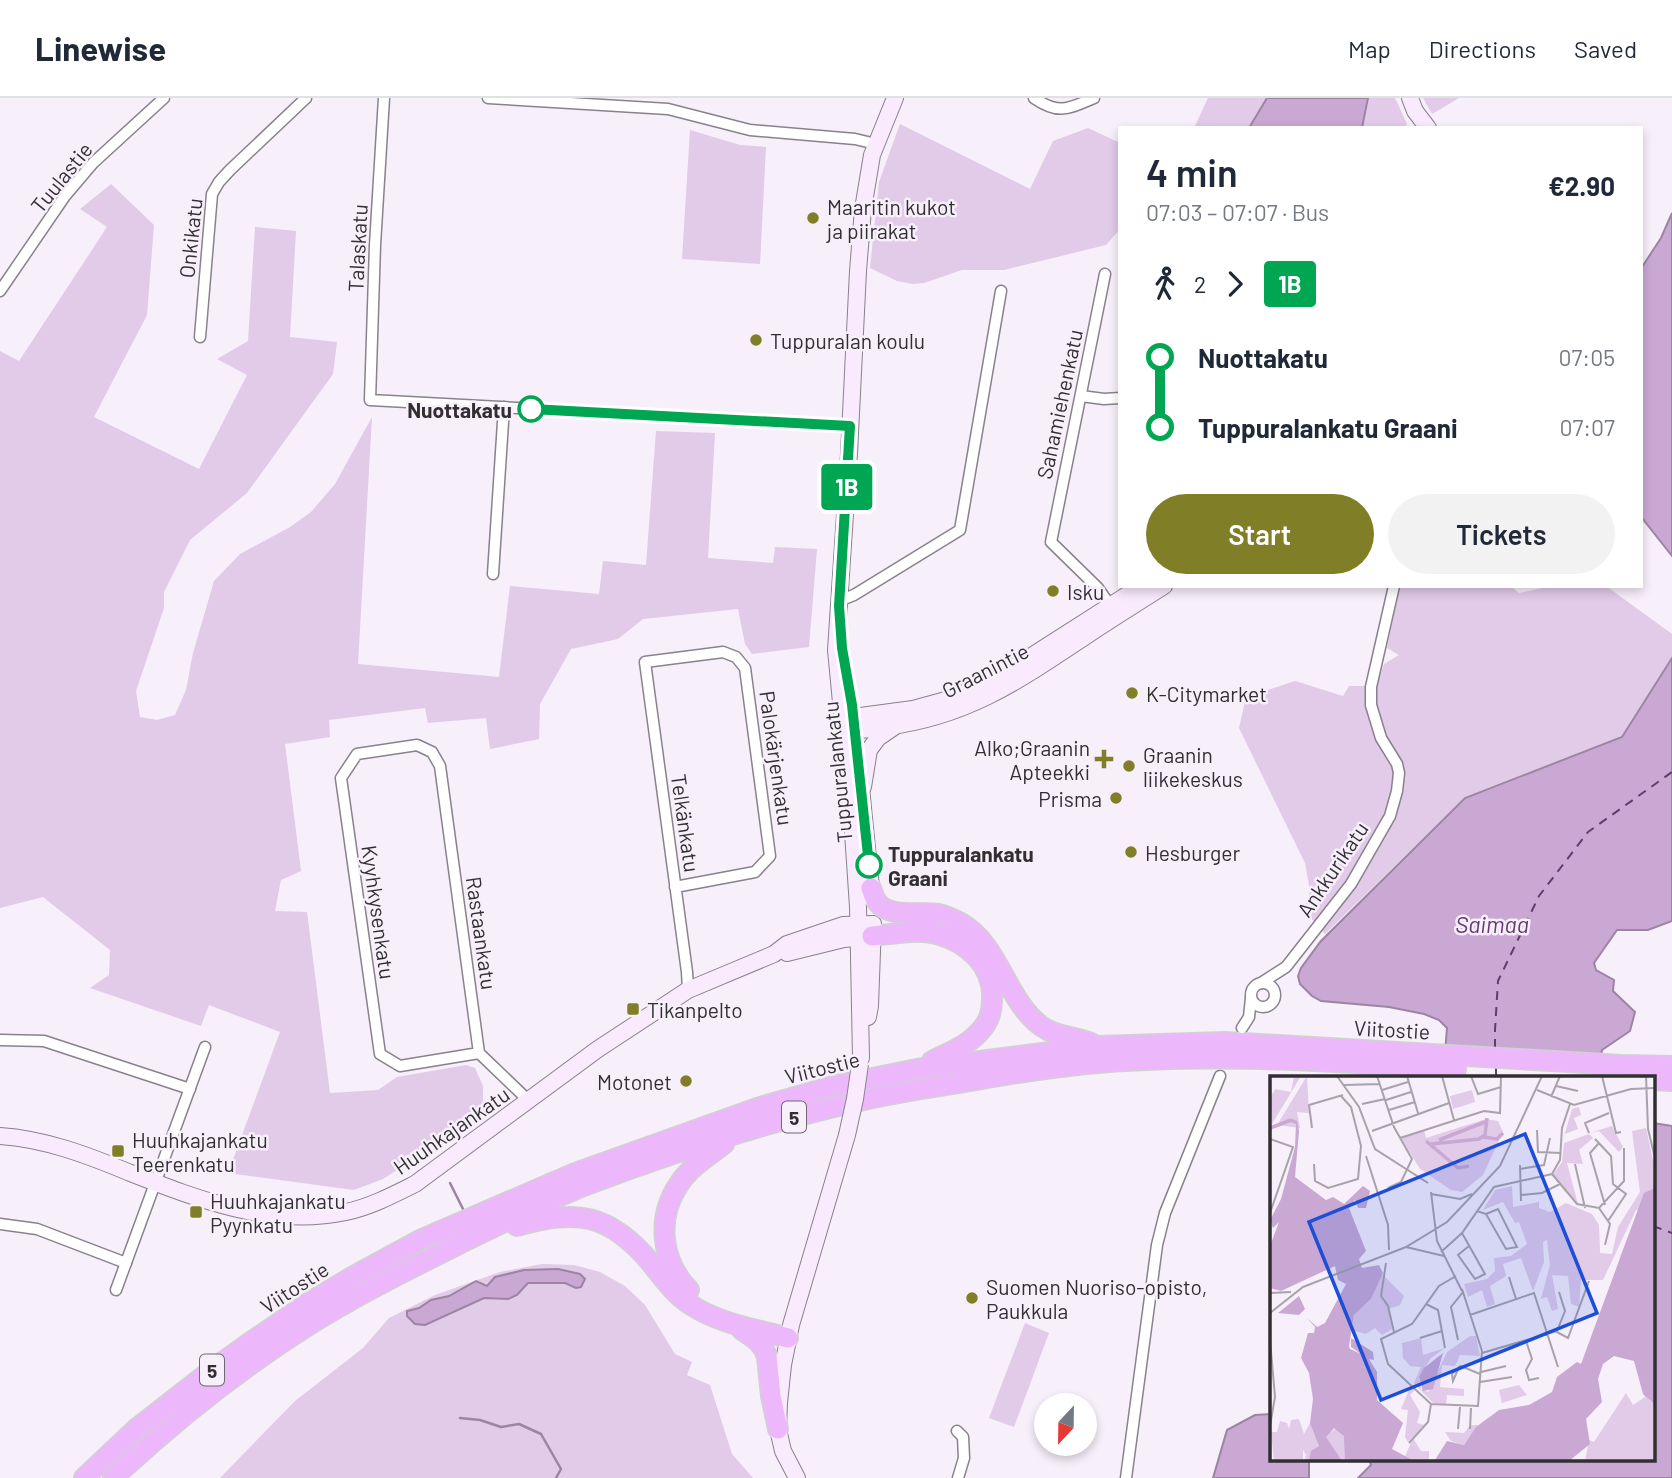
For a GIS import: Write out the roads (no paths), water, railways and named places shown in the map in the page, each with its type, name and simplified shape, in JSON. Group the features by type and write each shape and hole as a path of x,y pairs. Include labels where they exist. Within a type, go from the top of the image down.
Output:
{"highway":[{"path":"871,888 878,904 887,910 942,914 961,923 976,935 994,958 1022,1005 1041,1026 1054,1033 1098,1046"},
{"path":"865,931 924,921 949,926 967,936 994,958"},
{"path":"865,931 933,933 950,938 966,947 988,973 993,989 988,1022 969,1042 917,1069"},
{"name":"Viitostie","path":"84,1478 136,1429 255,1339 341,1284 422,1239 575,1173 757,1108 833,1086 917,1069 1098,1046 1225,1042 1586,1076"},
{"name":"Viitostie","path":"113,1478 225,1383 302,1329 389,1279 583,1186 688,1149 791,1118 864,1100 1015,1073 1088,1064 1195,1059 1672,1066"},
{"path":"1654,1080 1672,1081"},
{"path":"734,1135 691,1169 675,1191 665,1216 667,1254 675,1273 687,1289 704,1302 721,1310 790,1331"},
{"path":"465,1241 539,1220 586,1218 610,1225 620,1232 680,1297 706,1314 721,1320 790,1331"},
{"path":"656,1269 684,1305 707,1318 741,1330 761,1344 767,1357 772,1404 778,1429"}],"street":[{"name":"Tuulastie","path":"0,292 72,188 93,163 164,98"},
{"name":"Onkikatu","path":"201,337 212,194 230,170 306,98"},
{"name":"Talaskatu","path":"384,98 370,400 504,407"},
{"path":"488,98 551,99 668,109 750,130 855,139 876,144"},
{"name":"Tuppuralankatu","path":"865,931 871,888 839,604 863,209 872,155 895,98"},
{"path":"1034,98 1048,107 1069,109 1094,98"},
{"path":"1069,109 1080,98"},
{"path":"1410,98 1415,111 1426,126"},
{"name":"Sahamiehenkatu","path":"1105,274 1051,542 1098,588 1114,611"},
{"path":"839,604 960,530 1001,291"},
{"path":"1081,396 1118,398"},
{"path":"493,575 504,407 850,426"},
{"name":"Graanintie","path":"851,724 896,726 937,718 981,701 1025,676 1114,611 1138,588"},
{"name":"Graanintie","path":"851,724 957,697 1160,588"},
{"name":"Ankkurikatu","path":"1275,996 1286,967 1351,884 1390,816 1399,773 1397,764 1381,738 1371,705 1371,687 1394,588"},
{"name":"Palokärjenkatu","path":"645,662 723,652 736,657 745,667 771,856 755,872 676,887"},
{"name":"Telkänkatu","path":"645,662 688,990"},
{"name":"Tuppuralankatu","path":"797,1478 783,1451 778,1429 780,1390 790,1331 847,1135 870,1006 865,931 853,831 851,724"},
{"path":"862,800 869,750 878,738 896,726"},
{"name":"Kyyhkysenkatu","path":"432,752 417,746 357,754 341,778 380,1054 400,1066 479,1053"},
{"name":"Rastaankatu","path":"432,752 440,766 479,1053"},
{"name":"Huuhkajankatu","path":"0,1136 49,1143 210,1202 249,1213 282,1217 348,1212 383,1200 415,1184 598,1049 688,990 774,954 791,953 865,931"},
{"name":"Ankkurikatu","path":"1261,983 1286,967"},
{"path":"1242,1028 1249,1017 1272,1003 1275,996 1269,985 1261,983 1253,988 1249,1017"},
{"path":"1251,997 1258,1006 1265,1007"},
{"path":"0,1040 44,1041 190,1089"},
{"path":"116,1290 205,1047"},
{"path":"479,1053 529,1101"},
{"path":"1126,1478 1157,1245 1165,1213 1220,1076"},
{"path":"0,1224 37,1229 126,1263"},
{"path":"957,1432 963,1437 964,1458 958,1478"}],"water":[{"path":"1267,98 1368,98 1362,126 1250,126"},
{"path":"1672,213 1672,556 1643,519 1643,265 1661,238"},
{"name":"Saimaa","path":"1672,658 1672,921 1648,930 1617,930 1594,963 1596,970 1614,980 1613,991 1635,1012 1630,1031 1602,1050 1598,1076 1443,1076 1447,1028 1439,1020 1389,1007 1321,1001 1300,984 1298,976 1301,968 1321,941 1465,798 1622,737"},
{"path":"1654,1123 1672,1126 1672,1478 1358,1478 1371,1465 1369,1460 1654,1460"},
{"path":"558,1269 580,1274 585,1279 581,1287 576,1288 565,1283 528,1283 517,1295 508,1299 484,1298 425,1325 415,1324 407,1316 407,1311 419,1308 431,1300 449,1296 476,1281 487,1286 495,1277 524,1270"},
{"path":"1270,1414 1270,1460 1309,1460 1309,1478 1213,1478 1227,1430 1255,1415"}],"waterway":[{"path":"450,1183 464,1211"},
{"path":"460,1418 480,1420 501,1427 519,1424 541,1434 561,1469 556,1478"}],"place":[{"name":"Maaritin kukot ja piirakat","path":"813,218"},
{"name":"Tuppuralan koulu","path":"756,340"},
{"name":"Nuottakatu","path":"531,409"},
{"name":"Isku","path":"1053,591"},
{"name":"K-Citymarket","path":"1132,693"},
{"name":"Alko;Graanin Apteekki","path":"1104,759"},
{"name":"Graanin liikekeskus","path":"1129,766"},
{"name":"Prisma","path":"1116,798"},
{"name":"Hesburger","path":"1131,852"},
{"name":"Tuppuralankatu Graani","path":"869,865"},
{"name":"Tikanpelto","path":"633,1009"},
{"name":"Motonet","path":"686,1081"},
{"name":"Huuhkajankatu Teerenkatu","path":"118,1151"},
{"name":"Huuhkajankatu Pyynkatu","path":"196,1212"},
{"name":"Suomen Nuoriso-opisto, Paukkula","path":"972,1298"}]}
